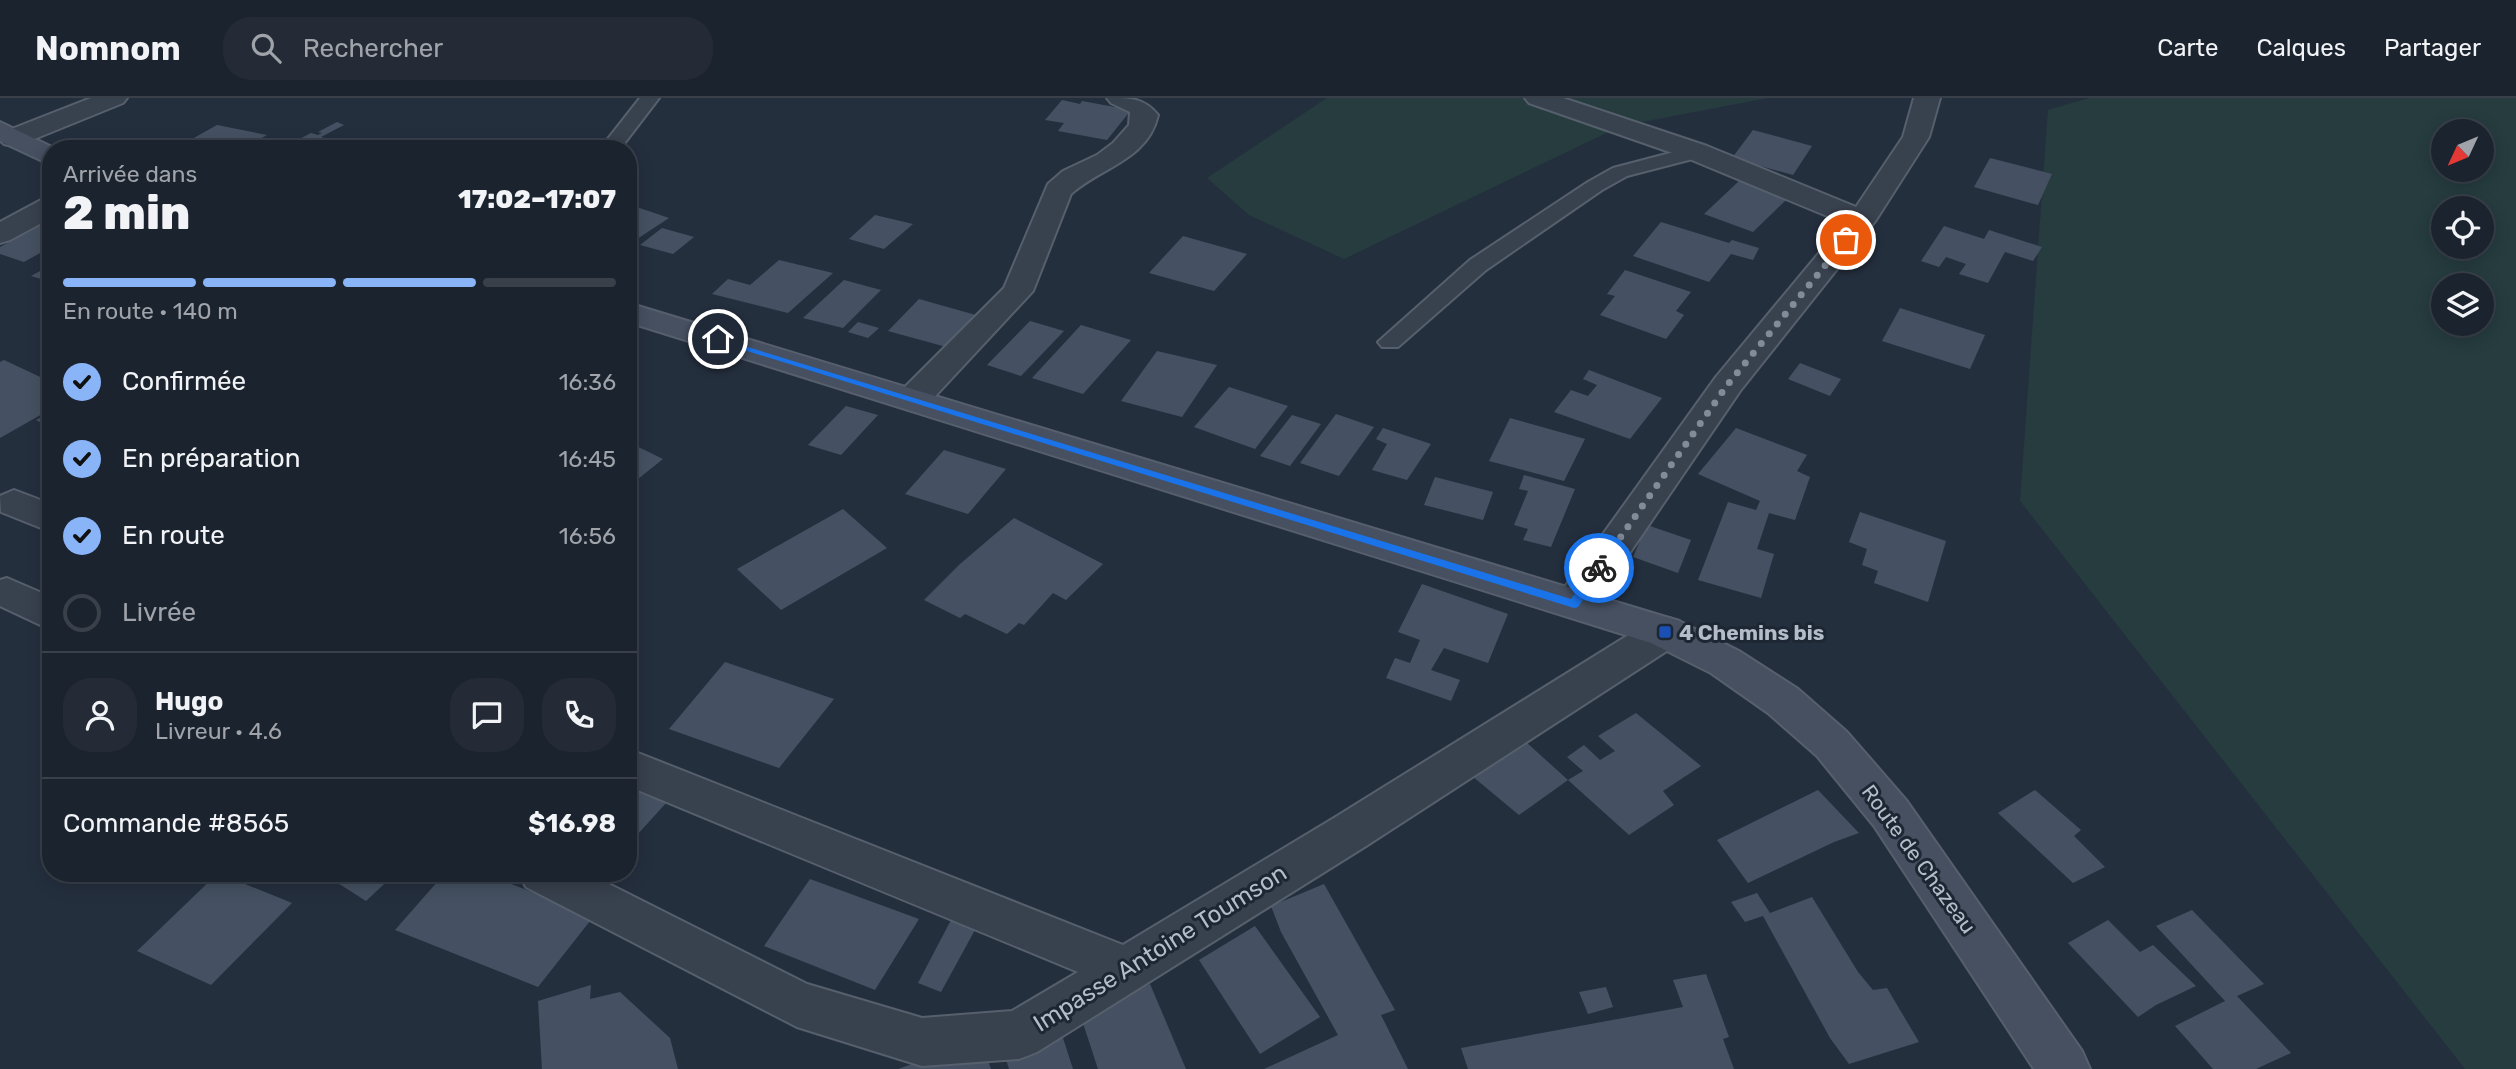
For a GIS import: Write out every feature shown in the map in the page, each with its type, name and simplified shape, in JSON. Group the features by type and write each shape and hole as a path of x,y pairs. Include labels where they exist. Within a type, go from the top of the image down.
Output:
{"main road":[{"path":"6,134 42,152"},
{"name":"Route de Chazeau","path":"637,315 914,398 1664,632 1726,662 1783,701 1832,744 1890,813 2064,1069"}],"street":[{"path":"6,134 114,98"},
{"path":"914,398 1018,291 1058,190 1073,177 1107,161 1123,149 1142,127 1145,115 1140,107 1120,98"},
{"path":"1538,98 1697,152 1862,220"},
{"path":"1574,604 1728,384 1862,220 1916,137 1927,98"},
{"path":"0,234 42,211"},
{"path":"13,503 42,515"},
{"path":"7,592 42,610"},
{"name":"Impasse Antoine Toumson","path":"560,882 797,1004 922,1042 1019,1035 1350,832 1664,632"},
{"path":"637,771 1125,968"}],"lane":[{"path":"617,140 650,98"},
{"path":"1390,342 1478,265 1595,186 1620,172 1697,152"}],"green space":[{"path":"1327,98 1768,98 1621,126 1344,259 1249,215 1207,178"},
{"path":"2089,98 2516,98 2516,1069 2465,1069 2020,501 2048,110"}],"building":[{"path":"1062,100 1131,110 1107,140 1058,131 1064,123 1045,120"},
{"path":"337,122 344,125 321,137 332,140 298,140 311,133 322,133 318,132"},
{"path":"217,125 267,135 258,140 190,140"},
{"path":"1753,130 1812,146 1793,175 1732,158"},
{"path":"1990,158 2052,174 2038,205 1974,187"},
{"path":"1739,181 1788,198 1753,232 1704,214"},
{"path":"637,207 669,218 637,239"},
{"path":"875,215 913,224 884,249 849,239"},
{"path":"1661,222 1729,243 1732,240 1759,248 1753,260 1731,254 1709,282 1633,256"},
{"path":"42,225 42,252 24,262 0,254 0,247"},
{"path":"1944,226 1984,239 1989,230 2042,247 2033,261 2005,252 1988,283 1959,274 1966,264 1946,257 1939,267 1921,261"},
{"path":"662,228 694,237 673,254 640,245"},
{"path":"1183,236 1247,254 1214,291 1149,273"},
{"path":"779,260 833,273 788,313 712,294 728,279 750,285"},
{"path":"42,270 42,279 31,276"},
{"path":"1625,270 1691,292 1676,311 1684,315 1666,339 1600,315 1615,296 1607,294"},
{"path":"844,280 881,290 843,328 803,318"},
{"path":"919,299 983,317 950,348 888,331"},
{"path":"1900,308 1985,335 1970,369 1882,341"},
{"path":"1030,321 1064,331 1021,376 987,365"},
{"path":"858,322 879,328 868,338 848,332"},
{"path":"1081,325 1131,340 1083,394 1032,378"},
{"path":"1157,351 1217,365 1182,417 1121,401"},
{"path":"4,360 42,378 42,414 0,438 0,362"},
{"path":"1800,363 1841,379 1830,396 1788,379"},
{"path":"1589,370 1662,398 1630,439 1554,412 1571,390 1588,396 1597,385 1583,379"},
{"path":"1229,387 1288,406 1255,449 1194,427"},
{"path":"846,406 878,415 841,455 808,445"},
{"path":"1336,414 1374,427 1339,476 1300,463"},
{"path":"1292,415 1321,424 1290,466 1260,456"},
{"path":"1510,418 1585,439 1564,481 1489,461"},
{"path":"1383,428 1431,444 1407,480 1372,470 1387,444 1376,439"},
{"path":"1736,428 1807,455 1797,471 1810,477 1795,520 1769,513 1757,549 1774,554 1761,598 1698,580 1728,502 1756,510 1760,501 1698,474"},
{"path":"637,446 663,459 637,480"},
{"path":"944,450 1006,469 968,514 905,494"},
{"path":"1524,475 1575,489 1551,547 1523,540 1528,529 1514,525 1528,491 1519,489"},
{"path":"1435,477 1493,492 1483,520 1424,505"},
{"path":"843,509 887,548 781,610 737,569"},
{"path":"1860,512 1946,541 1928,602 1874,583 1878,571 1862,565 1867,549 1849,542"},
{"path":"1014,518 1103,564 1066,600 1053,593 1024,625 1019,623 1007,634 965,614 960,618 924,600 960,564"},
{"path":"1647,525 1691,540 1678,573 1633,557"},
{"path":"1422,584 1508,614 1488,663 1444,648 1431,670 1460,680 1451,701 1386,678 1395,658 1410,663 1420,640 1398,632"},
{"path":"725,662 834,699 779,768 669,729"},
{"path":"1636,713 1701,766 1663,791 1674,805 1629,835 1568,780 1583,771 1567,757 1584,745 1600,760 1615,751 1598,736"},
{"path":"1526,742 1568,780 1519,815 1472,776"},
{"path":"637,776 676,792 637,835"},
{"path":"1818,790 1859,833 1748,883 1717,840"},
{"path":"2035,790 2081,830 2074,836 2105,867 2073,883 1998,813"},
{"path":"810,879 919,919 875,990 764,946"},
{"path":"209,882 240,882 292,903 211,985 137,951"},
{"path":"336,882 386,882 366,901"},
{"path":"437,882 506,882 594,916 538,987 395,930"},
{"path":"1324,884 1395,1010 1381,1015 1408,1069 1264,1069 1338,1035 1281,932 1271,906"},
{"path":"1757,893 1770,913 1812,897 1858,972 1873,990 1887,988 1919,1042 1849,1064 1830,1038 1763,916 1745,922 1731,902"},
{"path":"2192,910 2264,984 2237,996 2291,1053 2256,1069 2213,1069 2175,1026 2225,1001 2156,926"},
{"path":"951,920 976,928 941,992 918,983"},
{"path":"2108,920 2140,952 2153,945 2196,986 2138,1017 2068,943"},
{"path":"1255,926 1320,1017 1260,1054 1199,960"},
{"path":"1706,974 1729,1037 1723,1039 1734,1069 1468,1069 1461,1048 1683,1007 1673,980"},
{"path":"1150,984 1186,1069 1098,1069 1080,1014"},
{"path":"591,985 590,999 620,992 670,1038 678,1069 542,1069 538,1001"},
{"path":"1606,987 1613,1007 1588,1014 1579,992"},
{"path":"1062,1035 1073,1069 1009,1069 1005,1056"},
{"path":"980,1040 991,1069 898,1069"}],"way so far":[{"path":"1599,568 1728,384 1846,240"}],"place":[{"name":"4 Chemins bis","path":"1665,632"}],"route":[{"path":"718,339 1574,604 1599,568"}]}
